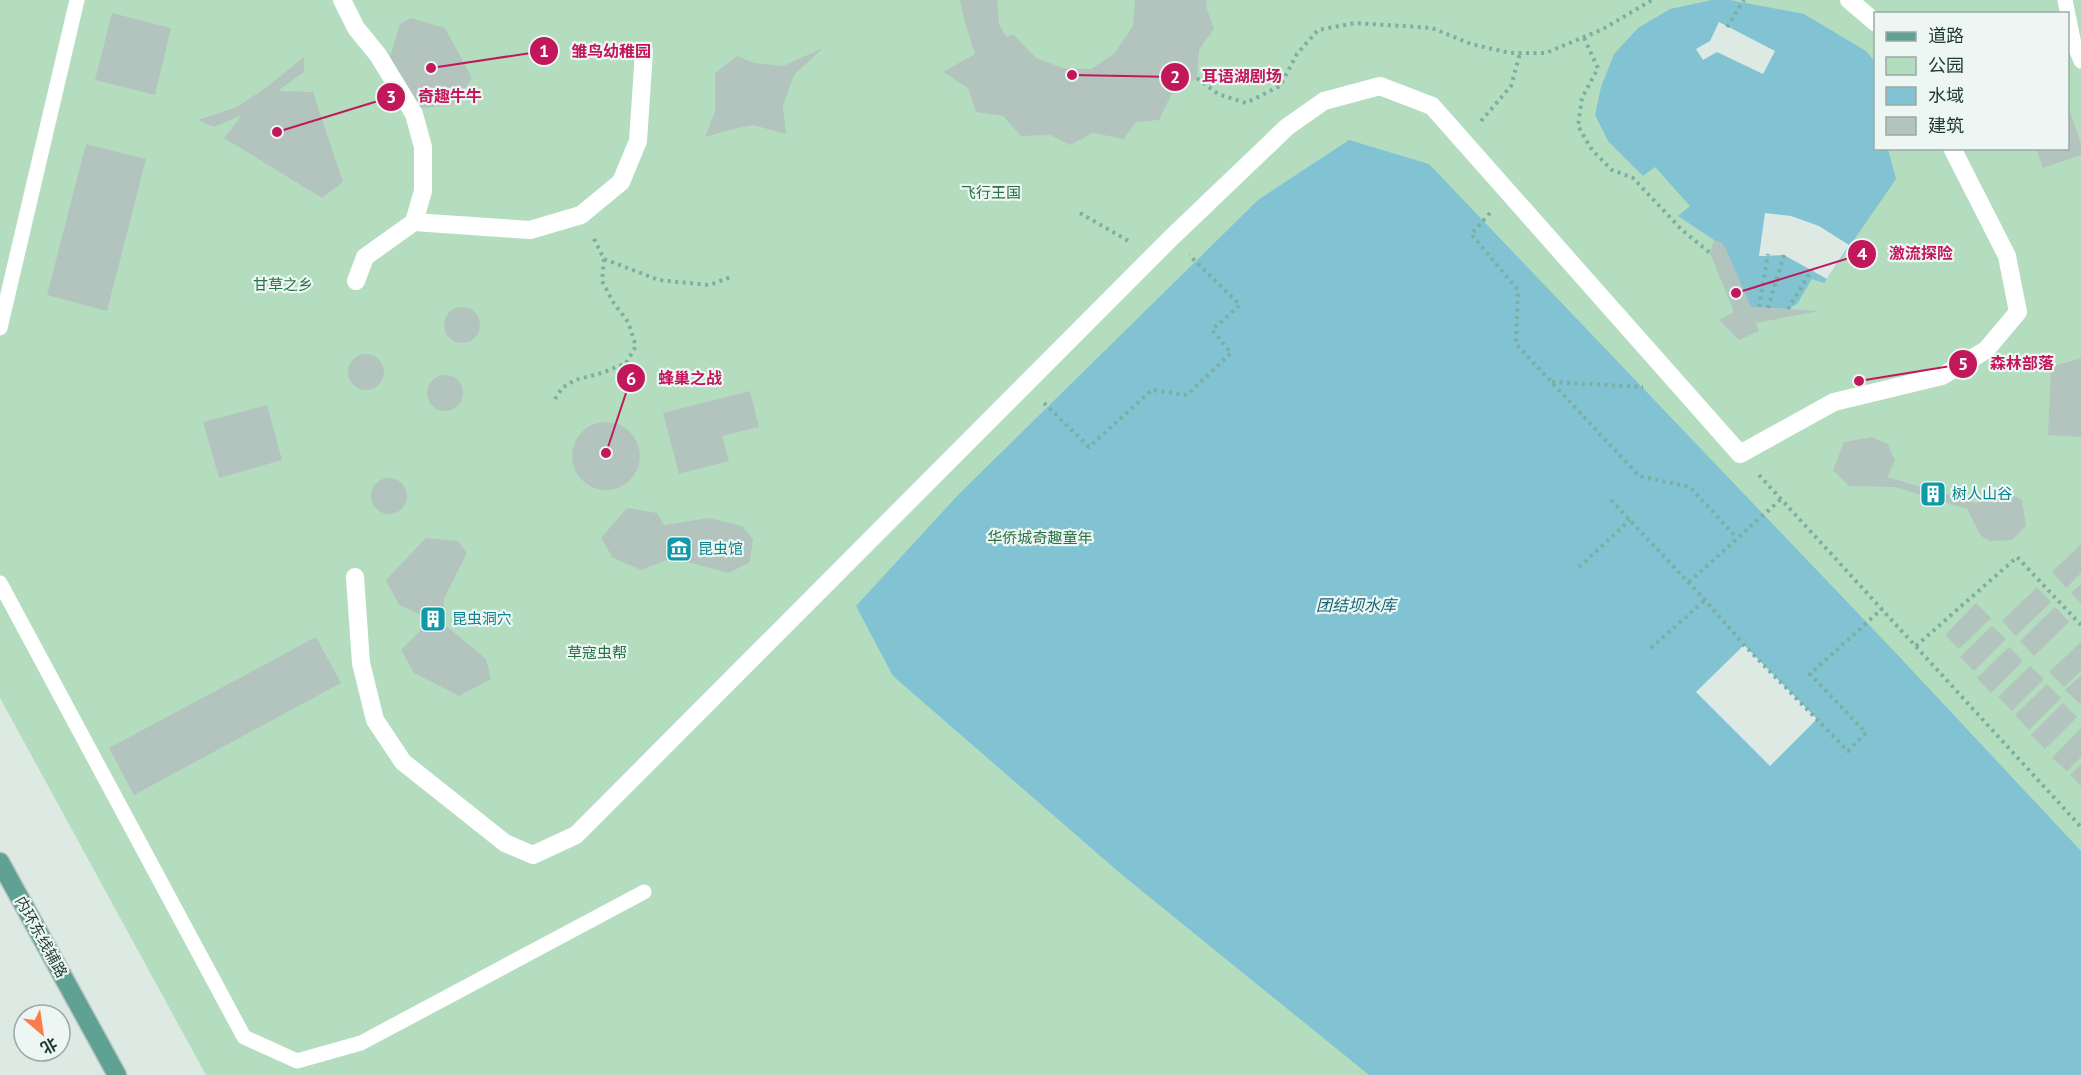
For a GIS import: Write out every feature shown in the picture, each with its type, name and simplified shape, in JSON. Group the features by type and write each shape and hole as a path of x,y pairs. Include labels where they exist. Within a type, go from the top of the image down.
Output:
{"main road":[{"name":"内环东线辅路","path":"0,862 117,1075"}],"street":[{"path":"342,0 356,28 378,55 414,114 423,147 423,191 414,222 365,257 356,281"},
{"path":"1849,0 1874,22"},
{"path":"414,222 530,230 581,214 621,182 638,141 644,52"},
{"path":"355,577 361,663 375,720 403,762 505,843 533,855 576,835 1171,238 1287,127 1324,101 1380,86 1432,106 1740,454 1834,402 1942,376 1986,350 2018,312 2007,256 1953,150"}],"lane":[{"path":"0,328 77,0"},
{"path":"2069,20 2074,44 2081,61"},
{"path":"0,583 244,1037 297,1061 361,1043 644,892"}],"path":[{"path":"1197,78 1218,94 1246,103 1280,86 1298,54 1318,30 1356,23 1432,28 1471,44 1510,53 1546,53 1603,29 1652,0"},
{"path":"1727,27 1744,0"},
{"path":"1584,38 1598,68 1581,98 1578,126 1592,150 1611,170 1634,178 1682,230 1710,253"},
{"path":"1460,138 1482,120 1510,86 1520,53"},
{"path":"1509,193 1471,234 1518,290 1516,344 1639,476 1690,487 1737,538"},
{"path":"1080,213 1154,256"},
{"path":"555,399 562,388 575,380 602,373 626,363 636,346 628,322 613,302 602,281 604,259 581,214"},
{"path":"1025,385 1089,447 1152,390 1187,395 1231,353 1212,330 1240,305 1171,238"},
{"path":"1759,307 1768,254"},
{"path":"1768,308 1785,255"},
{"path":"604,259 659,280 709,285 731,277"},
{"path":"1788,309 1812,270"},
{"path":"1550,381 1683,390"},
{"path":"1740,454 2081,827"},
{"path":"1689,582 1781,499"},
{"path":"1611,500 1689,582 1744,645 1848,751 1866,733 1810,674 1882,609"},
{"path":"1579,567 1630,520"},
{"path":"1916,646 2017,557 2081,625"},
{"path":"1651,648 1705,600"}],"green space":[{"name":"华侨城奇趣童年","path":"0,0 2081,0 2081,907 1780,1075 206,1075 0,698"}],"water":[{"path":"1712,0 1730,0 1804,14 1866,51 1874,61 1874,150 1888,150 1896,179 1824,283 1812,279 1797,304 1788,309 1751,307 1722,243 1678,216 1690,206 1655,167 1643,176 1608,141 1595,115 1601,87 1614,54 1638,28 1670,9"},
{"name":"团结坝水库","path":"1349,140 1429,164 1893,650 2081,851 2081,1075 1369,1075 1121,874 893,676 856,606 958,495 1258,200"}],"pier":[{"path":"1719,22 1775,51 1763,74 1717,52 1703,60 1696,49 1710,41"},
{"path":"1765,213 1791,216 1819,226 1849,245 1827,279 1784,255 1759,256"},
{"path":"1744,645 1817,719 1770,766 1696,692"}],"building":[{"path":"960,0 997,0 999,23 1006,37 1013,34 1036,58 1063,68 1091,69 1114,54 1133,26 1135,0 1207,0 1206,6 1214,29 1199,50 1197,78 1171,95 1159,120 1136,122 1124,139 1093,133 1070,145 1050,135 1021,136 1003,116 976,112 968,88 943,72 975,54"},
{"path":"112,13 171,28 155,95 95,80"},
{"path":"411,18 445,28 472,78 456,102 449,106 420,108 390,57 400,24"},
{"path":"823,48 794,75 783,105 786,134 753,125 705,137 715,112 715,73 737,56 754,63 783,66"},
{"path":"304,57 304,72 278,91 313,92 343,182 322,198 224,138 242,115 214,127 198,120 237,107 267,87"},
{"path":"2069,109 2081,144 2081,155 2043,168 2037,150 2069,150"},
{"path":"86,144 146,159 107,311 47,295"},
{"path":"1714,240 1722,243 1726,249 1751,307 1819,311 1756,323 1759,331 1739,340 1719,320 1734,312 1710,253"},
{"path":"462,307 475,312 480,325 475,338 462,343 449,338 444,325 449,312"},
{"path":"366,354 378,360 384,372 378,384 366,390 354,384 348,372 354,360"},
{"path":"2081,358 2081,437 2048,435 2051,367"},
{"path":"445,375 457,381 463,393 457,405 445,411 433,405 427,393 433,381"},
{"path":"750,391 759,427 722,436 729,461 679,474 663,413"},
{"path":"267,405 282,460 219,478 203,422"},
{"path":"599,422 613,422 625,427 635,437 640,456 635,475 625,485 613,490 599,490 587,485 577,475 572,463 572,449 577,437 587,427"},
{"name":"树人山谷","path":"1872,437 1888,444 1895,461 1887,477 1976,503 2002,489 2022,500 2026,526 2012,540 1990,541 1981,536 1967,509 1895,487 1849,486 1833,470 1844,442"},
{"path":"389,478 402,483 407,496 402,509 389,514 376,509 371,496 376,483"},
{"name":"昆虫馆","path":"627,508 657,513 664,525 709,518 742,526 753,539 750,562 729,573 672,558 641,570 613,558 601,538"},
{"name":"昆虫洞穴","path":"426,538 458,541 467,553 444,599 444,624 486,659 491,679 459,696 414,673 401,650 423,628 421,615 399,605 386,580"},
{"path":"2081,544 2081,573 2066,588 2052,572"},
{"path":"2081,584 2081,603 2071,593"},
{"path":"2037,587 2051,602 2016,636 2002,621"},
{"path":"1976,603 1991,618 1959,649 1945,635"},
{"path":"2055,607 2069,622 2034,656 2020,641"},
{"path":"1992,626 2006,639 1974,671 1960,657"},
{"path":"316,637 341,683 134,795 109,748"},
{"path":"2081,642 2081,671 2064,687 2049,672"},
{"path":"2009,647 2023,661 1991,693 1977,678"},
{"path":"2030,666 2044,679 2012,711 1998,697"},
{"path":"2081,675 2081,703 2080,704 2065,690"},
{"path":"2047,684 2061,698 2029,730 2015,715"},
{"path":"2063,703 2077,717 2045,749 2031,735"},
{"path":"2081,728 2081,757 2067,771 2052,758"},
{"path":"2081,764 2081,786 2070,775"}],"place":[{"name":"雏鸟幼稚园","path":"431,68"},
{"name":"耳语湖剧场","path":"1072,75"},
{"name":"奇趣牛牛","path":"277,132"},
{"name":"激流探险","path":"1736,293"},
{"name":"森林部落","path":"1859,381"},
{"name":"蜂巢之战","path":"606,453"},
{"name":"树人山谷","path":"1933,494"},
{"name":"昆虫馆","path":"679,549"},
{"name":"昆虫洞穴","path":"433,619"}],"park label":[{"name":"飞行王国","path":"991,193"},
{"name":"甘草之乡","path":"283,285"},
{"name":"草寇虫帮","path":"597,653"}]}
